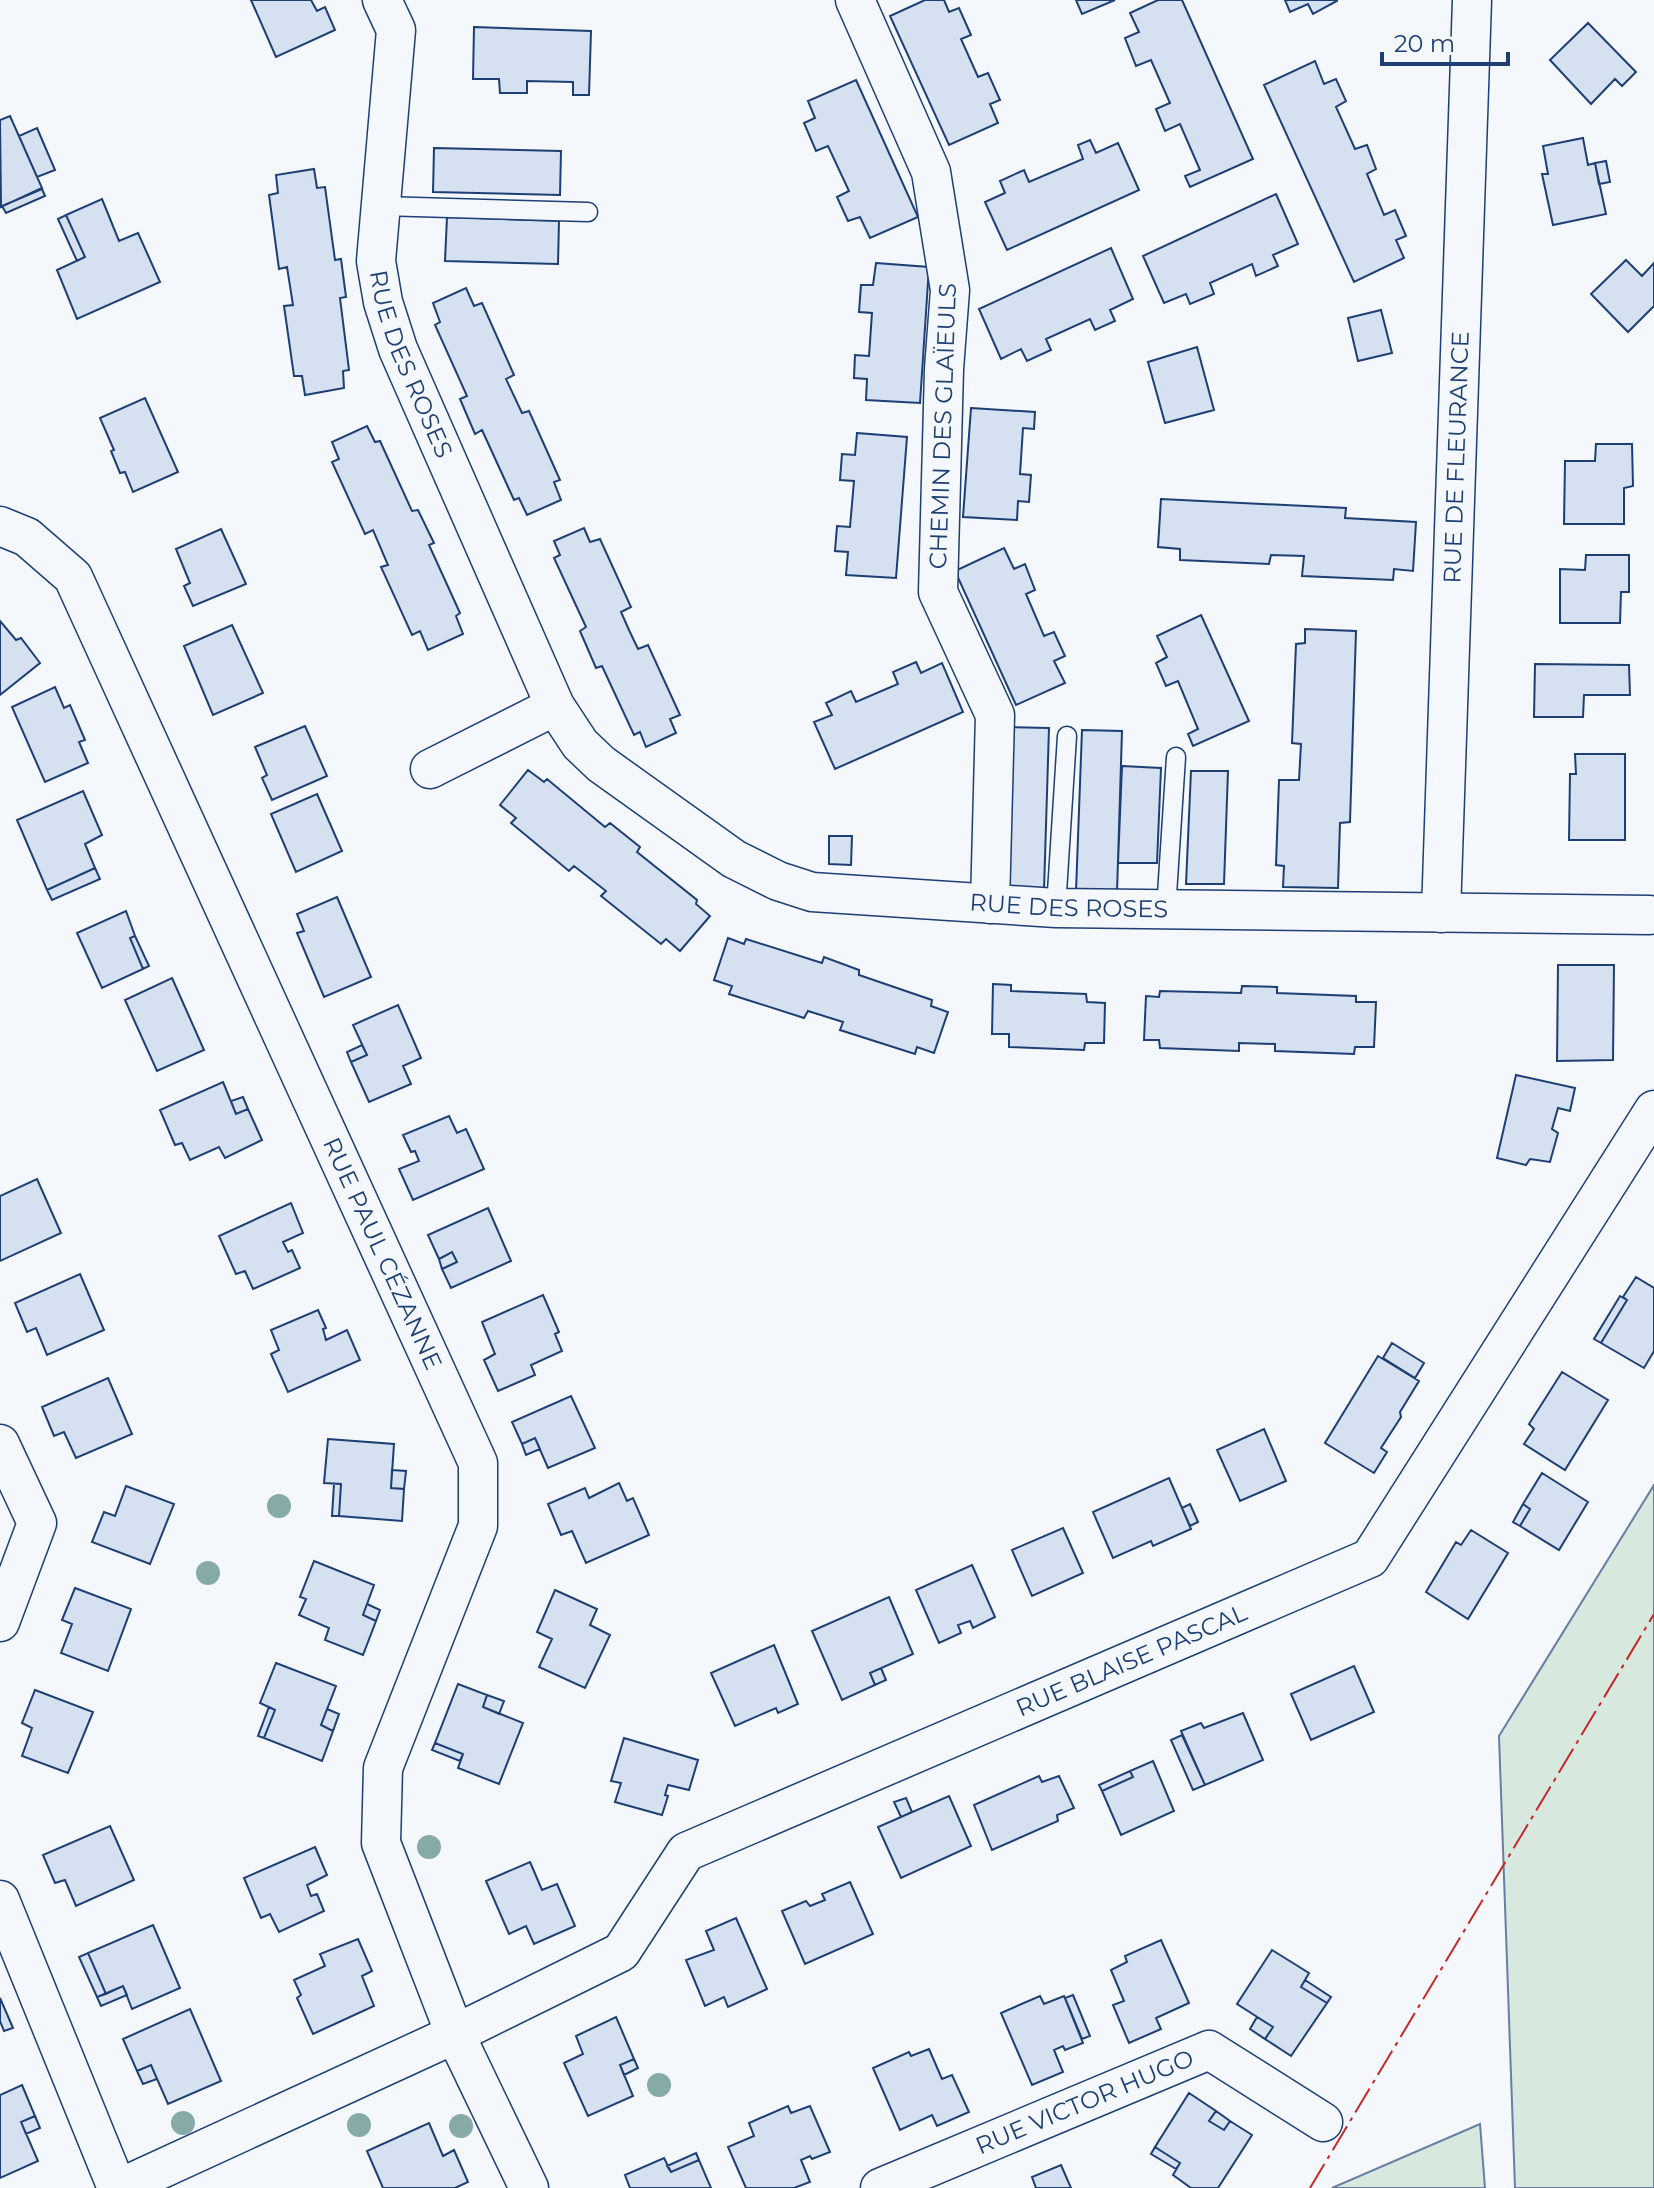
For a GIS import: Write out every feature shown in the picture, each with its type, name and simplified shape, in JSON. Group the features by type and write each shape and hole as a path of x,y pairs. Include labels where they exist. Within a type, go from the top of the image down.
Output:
{"street":[{"name":"RUE DES ROSES","path":"382,0 396,30 376,261 383,302 398,349 555,706 580,744 601,764 734,859 778,881 812,892 1056,908 1653,914"},
{"name":"CHEMIN DES GLAÏEULS","path":"855,0 931,172 950,290 944,369 938,592 995,715 990,904"},
{"name":"RUE DE FLEURANCE","path":"1441,913 1472,0"},
{"name":"RUE PAUL CÉZANNE","path":"0,526 27,537 73,577 478,1463 478,1526 383,1768 381,1843 455,2034"},
{"path":"430,769 555,706"},
{"name":"RUE BLAISE PASCAL","path":"118,2188 455,2034 621,1952 686,1852 1370,1558 1654,1110"},
{"path":"0,1444 37,1523 0,1622"},
{"path":"0,1900 118,2188"},
{"path":"455,2034 529,2188"},
{"name":"RUE VICTOR HUGO","path":"880,2188 1209,2050 1323,2122"}],"lane":[{"path":"381,206 588,212"},
{"path":"1056,908 1067,736"},
{"path":"1166,910 1176,757"}],"shaded area":[{"path":"1654,1485 1654,2188 1515,2188 1499,1736"},
{"path":"1480,2124 1485,2188 1332,2188"}],"building":[{"path":"251,0 311,0 317,11 325,7 335,30 276,57"},
{"path":"925,0 944,0 949,12 959,8 971,35 961,39 978,77 988,73 1000,100 990,104 998,123 949,145 890,16"},
{"path":"1076,0 1115,0 1082,14"},
{"path":"1158,0 1182,0 1253,159 1190,187 1185,176 1200,170 1180,124 1165,131 1156,109 1170,103 1151,60 1136,66 1125,38 1139,32 1130,13"},
{"path":"1285,0 1337,1 1313,14 1308,4 1290,12"},
{"path":"1588,23 1636,72 1622,86 1615,79 1591,104 1550,60"},
{"path":"474,27 591,31 589,95 573,95 573,82 527,81 527,93 500,93 499,79 473,79"},
{"path":"1315,61 1324,84 1336,79 1346,101 1336,107 1355,149 1367,145 1376,169 1367,174 1384,215 1395,210 1406,236 1396,240 1404,258 1354,282 1264,85"},
{"path":"856,80 918,217 870,238 860,217 848,221 837,197 849,191 828,146 816,151 804,123 815,118 808,101"},
{"path":"10,116 42,188 1,207 0,120"},
{"path":"37,128 55,170 37,177 19,136"},
{"path":"1583,138 1588,165 1595,163 1606,214 1553,225 1542,174 1548,174 1543,146"},
{"path":"1090,140 1096,153 1118,143 1139,190 1007,250 985,202 1005,193 1000,181 1024,170 1029,182 1083,159 1078,145"},
{"path":"434,148 561,151 560,195 433,192"},
{"path":"1606,161 1610,182 1599,184 1595,163"},
{"path":"314,169 317,188 325,187 335,260 341,259 346,297 340,298 349,370 343,371 344,388 305,395 302,376 294,376 284,306 293,305 287,267 279,269 269,195 278,193 276,175"},
{"path":"42,189 45,196 6,213 2,206"},
{"path":"1276,194 1298,244 1273,255 1278,266 1256,276 1252,264 1210,283 1214,294 1190,304 1186,294 1164,303 1143,256"},
{"path":"102,199 119,241 138,233 160,282 77,319 57,270 85,257 66,215"},
{"path":"66,215 85,257 77,261 58,219"},
{"path":"447,217 559,221 558,264 445,261"},
{"path":"1111,248 1133,299 1110,310 1115,321 1095,330 1090,319 1046,339 1051,350 1027,361 1021,349 1001,359 979,309"},
{"path":"1626,260 1642,276 1654,263 1654,306 1628,332 1591,294"},
{"path":"876,263 929,267 920,403 866,400 867,379 854,378 855,355 869,356 872,313 859,312 861,285 873,285"},
{"path":"466,288 474,306 482,303 514,375 506,379 522,413 529,411 560,480 554,482 561,500 527,515 519,498 514,500 482,430 475,434 460,399 467,396 435,325 440,322 433,303"},
{"path":"1381,310 1392,353 1358,361 1348,318"},
{"path":"1197,347 1214,410 1165,423 1148,362"},
{"path":"145,398 178,472 133,492 125,472 120,473 100,418"},
{"path":"971,408 1035,412 1034,429 1023,428 1020,474 1031,475 1029,502 1018,501 1017,520 963,517"},
{"path":"367,426 375,442 380,441 412,511 418,510 434,543 429,545 460,613 456,616 463,634 428,650 420,631 412,635 381,567 388,565 373,530 365,534 332,462 339,459 332,442"},
{"path":"857,433 907,437 896,578 846,575 848,552 835,551 837,526 850,527 854,481 840,480 842,454 855,455"},
{"path":"1596,444 1632,444 1633,486 1624,488 1624,524 1564,524 1565,461 1595,461"},
{"path":"1161,499 1346,508 1345,518 1416,522 1413,571 1394,569 1393,580 1302,576 1304,556 1271,555 1269,564 1180,560 1180,549 1158,547"},
{"path":"584,528 590,542 600,539 631,607 621,612 629,630 638,649 648,645 680,715 670,719 676,733 646,747 640,732 634,735 602,666 596,668 580,631 586,627 554,558 560,555 554,541"},
{"path":"221,529 246,584 193,606 184,586 190,583 176,549"},
{"path":"1004,548 1014,569 1025,564 1035,590 1026,594 1044,636 1054,632 1065,656 1054,661 1065,683 1016,705 955,571"},
{"path":"1586,555 1629,555 1629,592 1621,592 1620,623 1560,623 1560,569 1585,570"},
{"path":"1201,615 1249,721 1193,746 1188,734 1198,729 1178,681 1166,686 1156,663 1167,657 1157,636"},
{"path":"0,621 16,640 21,638 40,663 0,695"},
{"path":"232,625 263,693 213,715 184,646"},
{"path":"1305,629 1356,631 1350,822 1340,823 1338,888 1283,887 1284,866 1276,865 1279,780 1299,780 1301,744 1292,743 1296,644 1305,643"},
{"path":"916,662 921,673 942,663 963,712 835,769 814,722 832,715 826,703 851,691 856,702 898,684 893,672"},
{"path":"1535,664 1629,665 1630,695 1584,695 1583,717 1534,717"},
{"path":"55,687 64,708 70,705 85,740 79,742 88,763 45,782 12,707"},
{"path":"305,726 327,776 272,800 262,778 267,775 255,747"},
{"path":"1011,727 1049,728 1044,890 1005,889"},
{"path":"1082,730 1122,731 1117,893 1076,891"},
{"path":"1575,754 1625,754 1625,840 1569,840 1570,774 1576,774"},
{"path":"1122,766 1161,768 1157,863 1118,863"},
{"path":"528,770 544,782 547,779 605,827 610,823 640,847 637,852 697,900 696,904 710,916 680,951 666,939 661,944 601,896 606,891 574,866 569,871 511,823 516,818 500,805"},
{"path":"1191,771 1228,771 1224,884 1186,884"},
{"path":"83,791 102,835 85,844 95,868 47,890 17,820"},
{"path":"317,794 342,851 296,872 271,814"},
{"path":"829,836 852,836 851,865 829,864"},
{"path":"95,868 100,879 52,900 47,890"},
{"path":"337,897 371,977 324,997 297,933 304,931 297,914"},
{"path":"126,911 135,936 130,938 143,969 102,988 77,933"},
{"path":"135,936 149,966 143,969 130,938"},
{"path":"728,938 744,944 746,939 822,963 824,957 859,970 859,975 932,1000 931,1006 948,1012 934,1053 917,1047 915,1054 840,1030 843,1022 808,1011 804,1018 729,994 732,986 714,980"},
{"path":"1558,965 1614,965 1613,1060 1557,1061"},
{"path":"172,978 204,1050 157,1071 125,1000"},
{"path":"993,984 1011,985 1011,991 1086,994 1087,1002 1105,1003 1104,1043 1085,1043 1084,1050 1009,1047 1009,1034 992,1034"},
{"path":"1242,986 1277,987 1277,993 1356,996 1356,1002 1376,1002 1374,1047 1355,1047 1354,1054 1275,1051 1275,1044 1239,1043 1239,1051 1160,1048 1159,1040 1144,1040 1146,996 1159,997 1160,991 1241,993"},
{"path":"398,1005 421,1058 403,1066 411,1084 369,1102 351,1062 367,1055 353,1025"},
{"path":"362,1045 367,1055 351,1062 347,1052"},
{"path":"1516,1075 1575,1088 1570,1111 1558,1108 1552,1129 1558,1133 1550,1162 1530,1159 1526,1165 1497,1158"},
{"path":"223,1082 236,1114 248,1109 262,1140 225,1158 219,1147 190,1160 182,1143 175,1145 160,1110"},
{"path":"243,1097 248,1109 236,1114 231,1101"},
{"path":"449,1116 457,1133 466,1129 484,1169 413,1200 399,1169 419,1161 403,1135"},
{"path":"37,1179 61,1233 0,1261 0,1196"},
{"path":"291,1203 303,1233 283,1242 288,1252 292,1250 300,1268 253,1289 245,1271 236,1274 219,1236"},
{"path":"488,1208 511,1261 451,1288 442,1269 457,1262 452,1252 439,1259 428,1235"},
{"path":"452,1252 457,1262 442,1269 439,1259"},
{"path":"80,1274 104,1330 47,1355 36,1328 27,1332 15,1303"},
{"path":"1636,1277 1654,1288 1654,1351 1644,1368 1601,1343 1627,1300 1623,1297"},
{"path":"543,1295 559,1332 555,1334 562,1351 531,1365 535,1375 498,1391 484,1360 495,1354 482,1322"},
{"path":"1620,1296 1627,1300 1601,1343 1594,1339"},
{"path":"318,1310 326,1328 323,1329 326,1340 347,1330 360,1360 288,1392 271,1354 279,1350 271,1330"},
{"path":"1392,1343 1424,1363 1415,1378 1383,1358"},
{"path":"1378,1356 1419,1381 1381,1448 1387,1452 1374,1473 1325,1443"},
{"path":"1562,1372 1608,1400 1565,1470 1524,1444 1534,1429 1529,1424"},
{"path":"108,1378 132,1434 76,1458 64,1432 54,1436 42,1407"},
{"path":"571,1396 595,1448 548,1468 535,1438 522,1444 512,1422"},
{"path":"1264,1429 1286,1481 1240,1501 1217,1450"},
{"path":"535,1438 540,1449 526,1455 522,1444"},
{"path":"328,1439 394,1444 391,1488 404,1489 402,1521 339,1516 341,1484 324,1483"},
{"path":"392,1470 406,1471 404,1489 391,1488"},
{"path":"1542,1473 1588,1502 1559,1550 1520,1526 1530,1509 1523,1504"},
{"path":"1169,1478 1191,1529 1153,1546 1151,1541 1113,1558 1093,1512"},
{"path":"619,1483 627,1501 633,1498 649,1535 586,1563 572,1531 561,1535 548,1504 585,1488 589,1498"},
{"path":"334,1484 341,1484 339,1516 332,1516"},
{"path":"126,1486 174,1504 150,1564 92,1542 104,1512 115,1516"},
{"path":"1190,1504 1198,1522 1190,1526 1182,1508"},
{"path":"1523,1504 1530,1509 1520,1526 1513,1522"},
{"path":"1063,1528 1083,1573 1032,1596 1012,1550"},
{"path":"1471,1530 1508,1553 1468,1619 1426,1592 1456,1542 1461,1545"},
{"path":"314,1561 374,1585 363,1615 376,1621 363,1655 325,1640 329,1628 299,1615 306,1599 300,1597"},
{"path":"972,1565 995,1617 973,1628 970,1621 958,1625 961,1633 939,1643 916,1590"},
{"path":"75,1588 131,1609 108,1671 61,1653 72,1624 62,1620"},
{"path":"555,1590 597,1609 590,1625 610,1635 585,1688 539,1667 552,1639 537,1632"},
{"path":"889,1597 913,1654 870,1673 875,1685 842,1700 812,1631"},
{"path":"367,1604 380,1610 376,1621 363,1615"},
{"path":"774,1645 798,1704 778,1713 776,1708 735,1726 711,1673"},
{"path":"276,1663 336,1686 321,1725 333,1731 322,1761 264,1738 275,1710 260,1703"},
{"path":"1354,1666 1374,1712 1311,1740 1291,1694"},
{"path":"881,1668 886,1680 875,1685 870,1673"},
{"path":"458,1684 487,1695 483,1707 523,1723 499,1784 458,1768 463,1754 435,1743"},
{"path":"35,1690 93,1712 68,1773 22,1756 32,1728 22,1723"},
{"path":"487,1695 504,1701 499,1714 483,1707"},
{"path":"269,1707 275,1710 264,1738 258,1736"},
{"path":"327,1709 339,1714 333,1731 321,1725"},
{"path":"1243,1713 1263,1760 1205,1785 1181,1731 1201,1723 1204,1728"},
{"path":"1182,1735 1205,1785 1193,1790 1171,1740"},
{"path":"624,1738 698,1760 689,1790 668,1785 662,1815 615,1802 621,1783 611,1781"},
{"path":"435,1743 463,1754 460,1761 432,1750"},
{"path":"1153,1761 1174,1811 1121,1835 1102,1791 1133,1777 1130,1771"},
{"path":"1130,1771 1133,1777 1102,1791 1099,1785"},
{"path":"1039,1776 1042,1782 1059,1776 1074,1808 1057,1815 1058,1821 992,1850 974,1805"},
{"path":"949,1796 971,1846 901,1878 878,1827"},
{"path":"906,1798 912,1812 901,1817 894,1802"},
{"path":"110,1826 134,1880 76,1906 65,1880 55,1883 43,1855"},
{"path":"315,1847 327,1875 307,1885 311,1896 317,1894 324,1911 279,1932 270,1914 261,1918 244,1878"},
{"path":"530,1862 542,1890 557,1884 575,1926 534,1944 526,1926 509,1934 486,1881"},
{"path":"850,1882 873,1934 805,1964 782,1911 806,1901 810,1906 825,1900 822,1894"},
{"path":"736,1918 767,1989 728,2007 724,1997 705,2006 686,1960 714,1950 706,1931"},
{"path":"153,1925 180,1988 132,2009 123,1986 106,1994 88,1953"},
{"path":"358,1939 372,1971 362,1976 374,2006 313,2034 297,1998 301,1995 294,1980 325,1966 320,1954"},
{"path":"1161,1940 1189,2003 1156,2018 1161,2029 1129,2043 1113,2005 1124,2001 1111,1970 1127,1962 1125,1956"},
{"path":"1272,1950 1309,1973 1301,1987 1327,2003 1291,2056 1265,2039 1273,2027 1237,2004"},
{"path":"88,1953 106,1994 97,1997 79,1957"},
{"path":"1305,1980 1331,1997 1327,2003 1301,1987"},
{"path":"123,1986 127,1995 101,2006 97,1997"},
{"path":"1073,1995 1090,2036 1082,2039 1065,1998"},
{"path":"1040,1996 1044,2004 1064,1996 1083,2043 1065,2050 1063,2046 1054,2050 1063,2072 1032,2085 1001,2013"},
{"path":"0,1998 13,2028 4,2031 0,2021"},
{"path":"190,2009 221,2081 168,2104 151,2065 137,2071 123,2039"},
{"path":"616,2017 634,2059 620,2065 633,2096 588,2116 564,2063 583,2054 576,2036"},
{"path":"1257,2017 1273,2027 1265,2039 1250,2029"},
{"path":"929,2049 942,2079 952,2075 969,2112 937,2126 932,2115 900,2130 873,2068 909,2052 911,2056"},
{"path":"634,2059 638,2068 624,2075 620,2065"},
{"path":"151,2065 157,2079 143,2084 137,2071"},
{"path":"22,2085 35,2116 21,2122 38,2161 0,2178 0,2095"},
{"path":"1189,2093 1216,2111 1209,2121 1224,2130 1230,2121 1252,2135 1218,2188 1191,2188 1173,2175 1180,2163 1155,2147"},
{"path":"788,2106 791,2113 810,2106 830,2152 801,2160 810,2182 794,2188 746,2188 728,2147 754,2136 749,2123"},
{"path":"1216,2111 1230,2121 1224,2130 1209,2121"},
{"path":"35,2116 40,2128 26,2134 21,2122"},
{"path":"429,2123 443,2156 454,2150 468,2182 455,2188 383,2188 367,2151"},
{"path":"1155,2147 1180,2163 1176,2169 1151,2154"},
{"path":"696,2153 699,2160 671,2172 667,2166"},
{"path":"664,2158 671,2172 699,2160 711,2188 630,2188 625,2175"},
{"path":"1061,2165 1071,2188 1036,2188 1032,2177"}],"power":[{"path":"1310,2188 1654,1614"}]}
